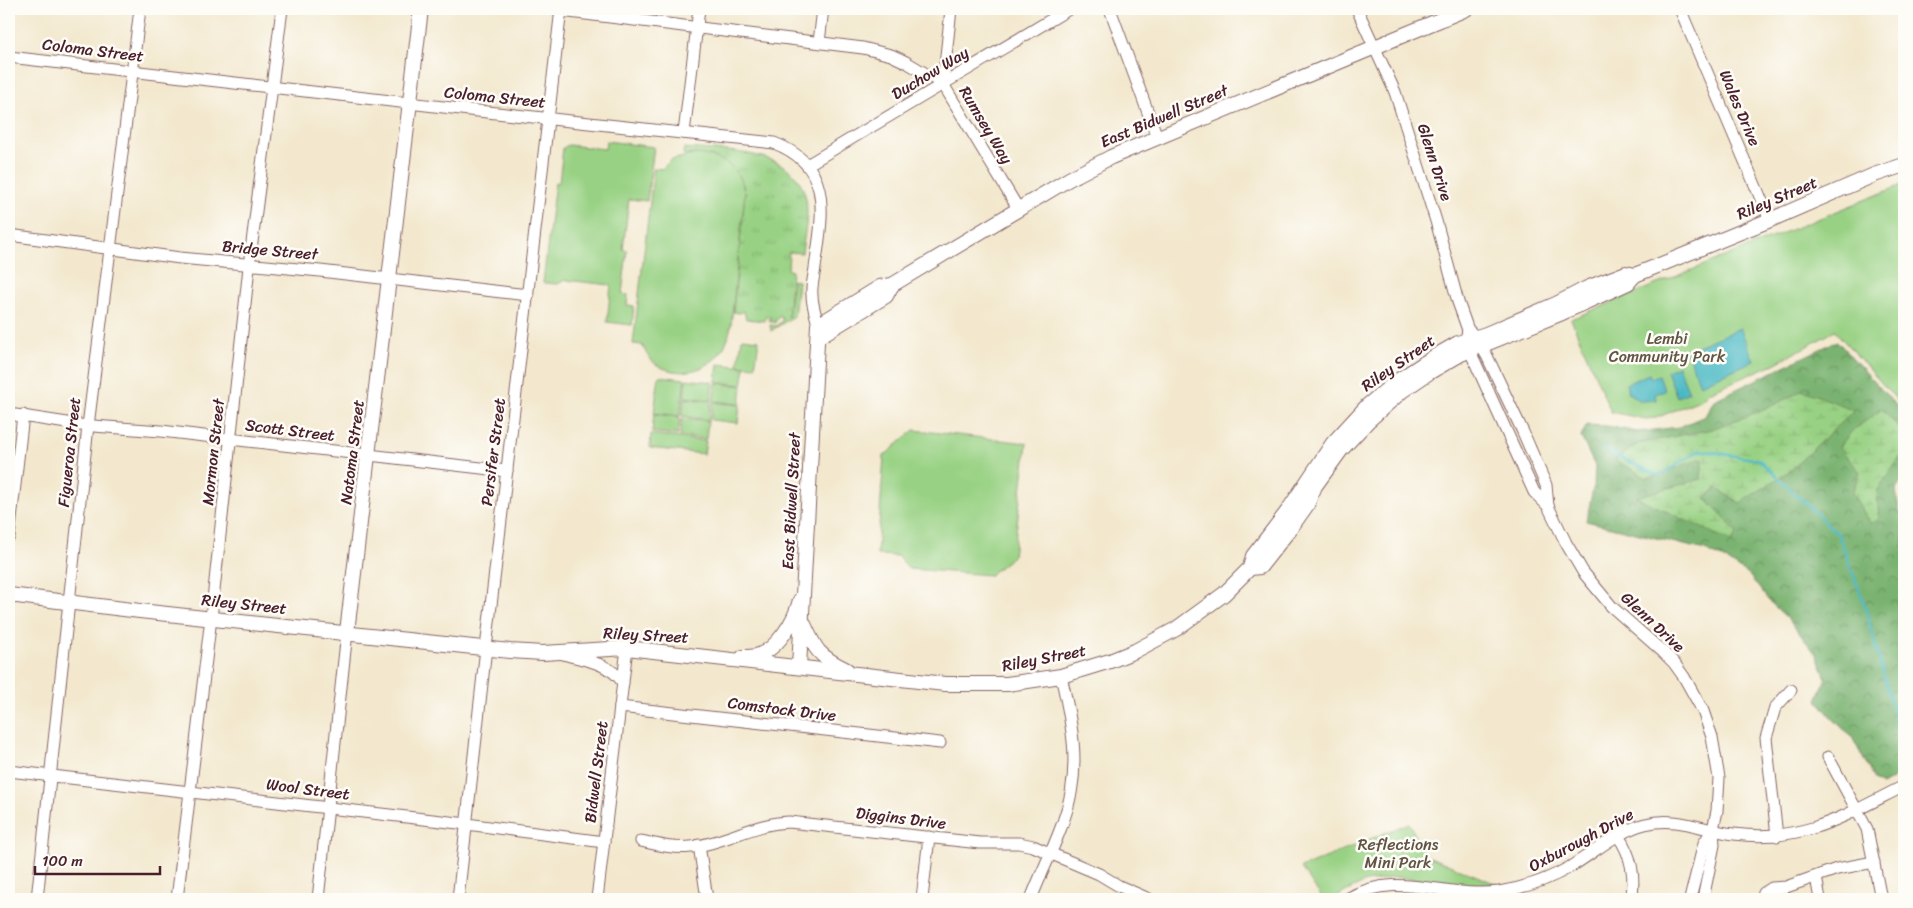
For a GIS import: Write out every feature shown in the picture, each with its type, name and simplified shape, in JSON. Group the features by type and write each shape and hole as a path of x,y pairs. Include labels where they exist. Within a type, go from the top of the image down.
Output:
{"main road":[{"name":"Natoma Street","path":"347,632 421,9"},
{"name":"East Bidwell Street","path":"799,667 818,331 886,296 892,285 1092,166 1157,137 1466,9"},
{"name":"Riley Street","path":"9,594 536,653 627,648 971,686 1007,684 1062,676 1110,661 1158,639 1224,594 1250,568 1253,556 1287,512 1333,443 1367,406 1410,372 1451,347 1473,341 1628,283 1635,275 1874,175 1904,165"},
{"name":"Riley Street","path":"1250,568 1260,567 1272,553 1306,505 1315,486 1329,466 1368,421 1402,391 1473,341"},
{"path":"1272,553 1272,543 1297,507 1300,500 1300,491"},
{"path":"720,658 757,656 772,646 785,632 798,607 804,580"},
{"path":"802,619 814,647 823,657 857,674"}],"street":[{"name":"Figueroa Street","path":"37,899 88,426 140,9"},
{"name":"Mormon Street","path":"177,899 211,618 249,265 282,9"},
{"path":"684,133 699,9"},
{"path":"819,42 823,9"},
{"path":"942,84 951,9"},
{"name":"Duchow Way","path":"807,165 1069,9"},
{"path":"1110,9 1157,137"},
{"name":"Glenn Drive","path":"1357,9 1395,92 1436,221 1458,302 1534,492 1548,506 1566,544 1583,572 1612,607 1663,652 1684,677 1703,711 1718,764 1718,790 1713,829 1714,845 1703,899"},
{"name":"Wales Drive","path":"1680,9 1770,220"},
{"name":"Rumsey Way","path":"561,10 819,42 863,48 891,55 942,84 1019,210"},
{"name":"Persifer Street","path":"458,899 561,10"},
{"name":"Coloma Street","path":"9,57 548,119 767,140 781,145 794,153 807,165 817,184 822,205 812,295 818,331"},
{"name":"Bridge Street","path":"9,235 249,265 528,295"},
{"name":"Glenn Drive","path":"1473,341 1546,485 1548,506"},
{"name":"Scott Street","path":"9,414 88,426 161,431 507,472"},
{"path":"9,537 23,415"},
{"path":"1516,450 1521,450 1535,477 1546,485"},
{"name":"Natoma Street","path":"318,899 347,632"},
{"name":"Bidwell Street","path":"597,899 627,648"},
{"path":"556,652 607,667 623,683"},
{"path":"1031,899 1063,821 1069,802 1075,763 1072,723 1062,676"},
{"path":"1777,836 1766,738 1775,708 1792,690"},
{"name":"Comstock Drive","path":"620,707 940,743"},
{"path":"1828,757 1867,829 1881,899"},
{"name":"Wool Street","path":"9,771 466,824 604,842"},
{"name":"Oxburough Drive","path":"1347,899 1364,891 1392,885 1458,892 1517,894 1569,868 1618,836 1643,824 1663,821 1682,822 1731,834 1777,836 1806,831 1821,826 1904,786"},
{"name":"Diggins Drive","path":"641,841 677,847 699,845 762,824 783,822 980,843 1020,844 1050,852 1099,874 1133,896 1149,899"},
{"name":"Glenn Drive","path":"1690,899 1704,843 1713,829"},
{"path":"1618,836 1631,862 1633,886 1631,899"},
{"path":"922,899 929,837"},
{"path":"699,845 707,899"},
{"path":"1762,899 1764,893 1772,888 1786,887 1837,870 1874,862"},
{"path":"1816,877 1820,899"},
{"path":"1425,899 1428,888"}],"green space":[{"path":"606,141 654,147 647,201 629,199 623,249 627,250 622,294 628,295 627,305 634,306 632,325 607,322 611,285 565,280 558,284 543,283 555,182 559,183 563,148 568,145 605,149"},
{"path":"684,148 757,155 774,161 789,170 800,182 806,199 807,212 802,253 789,252 788,270 792,271 788,317 793,280 798,281 794,316 771,331 770,325 776,326 782,321 782,317 778,317 775,323 769,320 769,316 766,316 765,321 746,319 744,311 740,313 733,312 745,193 741,179 696,154 683,154"},
{"path":"696,154 714,157 728,164 734,169 745,193 731,325 727,341 724,348 713,361 696,369 678,372 660,366 652,361 642,345 633,344 654,168 662,169 671,160"},
{"name":"Lembi Community Park","path":"1904,184 1904,408 1835,331 1774,364 1709,392 1702,399 1656,418 1645,419 1611,412 1571,319"},
{"path":"742,338 759,340 755,367 738,365"},
{"path":"1837,341 1904,414 1904,475 1896,490 1899,510 1904,517 1904,772 1882,785 1875,781 1852,737 1817,700 1826,678 1816,654 1788,619 1769,601 1749,575 1728,561 1705,550 1586,521 1594,485 1595,466 1581,437 1587,425 1607,426 1637,432 1679,427 1705,416 1714,400"},
{"path":"718,364 745,367 742,385 716,382"},
{"path":"659,376 685,379 680,416 654,413"},
{"path":"686,379 713,382 711,400 684,397"},
{"path":"716,383 742,386 740,404 713,401"},
{"path":"1803,390 1854,410 1791,470 1740,503 1716,488 1705,498 1737,532 1732,542 1636,497 1701,479 1703,458 1647,478 1615,460 1638,444 1712,429 1766,409"},
{"path":"684,398 711,401 709,420 682,416"},
{"path":"713,402 740,405 738,423 711,420"},
{"path":"1882,409 1904,434 1904,452 1877,491 1879,519 1871,524 1852,493 1860,472 1839,447 1852,431"},
{"path":"654,414 680,417 678,435 652,432"},
{"path":"682,418 708,421 706,439 680,436"},
{"path":"914,430 1027,443 1013,556 990,575 909,569 898,556 877,555 884,456"},
{"path":"651,434 706,441 704,454 650,448"},
{"name":"Reflections Mini Park","path":"1409,823 1425,855 1499,885 1458,885 1396,877 1366,882 1334,899 1323,899 1301,868"}],"water":[{"path":"1740,328 1754,361 1700,384 1686,351"},
{"path":"1678,366 1689,392 1677,397 1667,371"},
{"path":"1649,374 1651,378 1659,375 1665,391 1655,394 1656,400 1641,401 1628,393 1626,384"}],"waterway":[{"path":"1603,449 1659,476 1700,450 1759,460 1838,534 1864,603 1904,751"}]}
